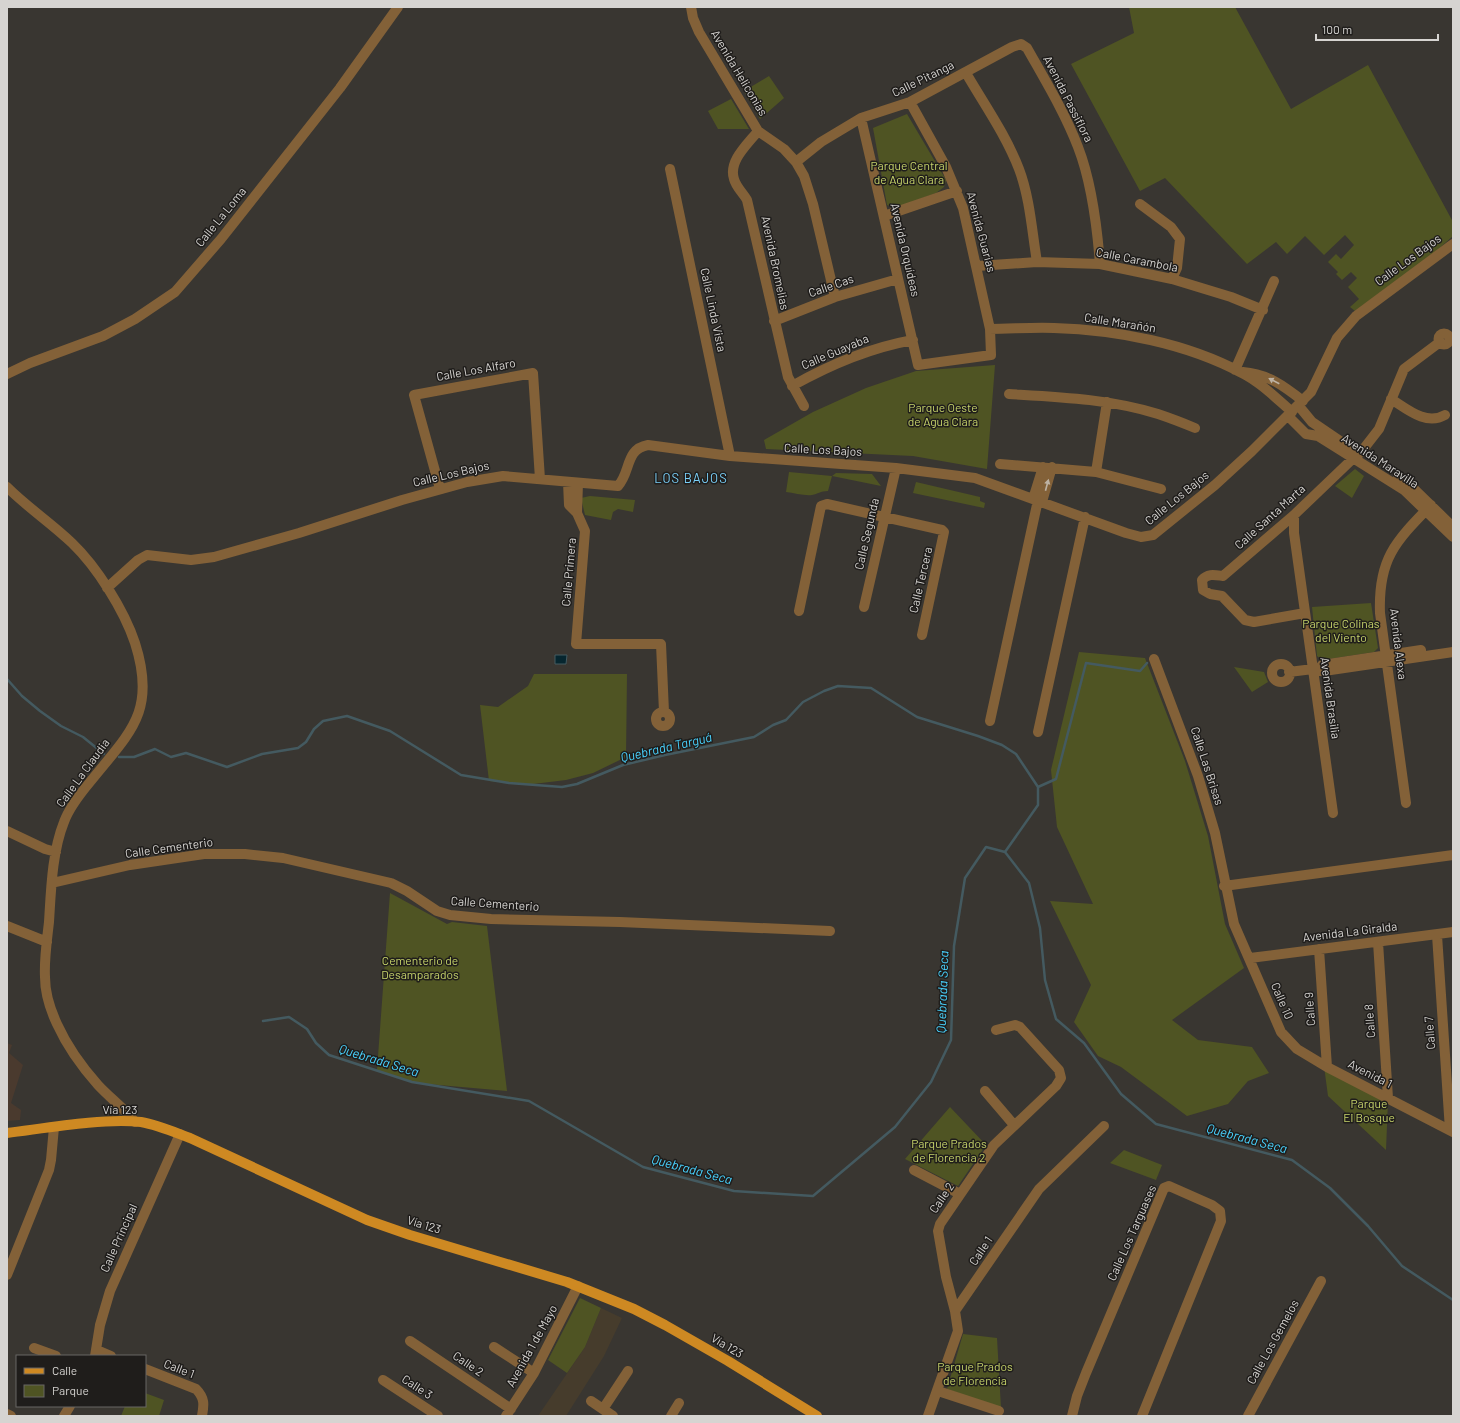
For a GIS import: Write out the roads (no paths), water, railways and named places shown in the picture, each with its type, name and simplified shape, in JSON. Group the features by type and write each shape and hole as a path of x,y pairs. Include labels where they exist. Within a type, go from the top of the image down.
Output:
{"main road":[{"name":"Vía 123","path":"7,1133 112,1122 135,1122 151,1124 180,1134 366,1220 578,1286 634,1309 728,1361 816,1416"}],"street":[{"name":"Calle La Loma","path":"7,374 30,363 103,336 135,319 175,292 226,233 340,88 398,7"},
{"name":"Avenida Heliconias","path":"691,7 693,18 699,32 758,131 784,149 796,162 804,176 813,204 835,297"},
{"name":"Calle Pitanga","path":"796,162 821,142 861,118 910,102 1012,47 1021,44"},
{"name":"Avenida Passiflora","path":"1021,44 1027,48 1078,146 1085,169 1097,228 1100,264"},
{"path":"966,73 1008,146 1019,170 1026,196 1037,262"},
{"name":"Avenida Guarias","path":"910,102 957,191 963,208 990,329 991,355 918,364"},
{"name":"Avenida Orquídeas","path":"861,118 918,364"},
{"name":"Avenida Bromelias","path":"758,131 740,154 732,171 734,180 747,200 788,377 804,406"},
{"name":"Calle Linda Vista","path":"670,169 730,456"},
{"path":"884,216 957,191"},
{"path":"1140,204 1171,227 1180,239 1177,268 1172,279"},
{"name":"Calle Los Bajos","path":"107,588 138,560 147,555 191,560 214,557 299,533 440,489 486,478 503,476 618,486 622,482 632,454 637,449 648,445 730,456 896,468 975,478 1140,537 1153,535 1215,485 1295,409 1316,384 1337,338 1356,316 1453,244"},
{"name":"Calle Carambola","path":"977,266 1037,262 1100,264 1172,279 1231,297 1263,310"},
{"name":"Calle Cas","path":"774,321 835,297 898,279"},
{"path":"1238,371 1274,281"},
{"name":"Calle Marañón","path":"990,329 1054,328 1131,337 1162,343 1202,356 1238,371 1295,409"},
{"name":"Calle Guayaba","path":"792,386 817,372 858,353 888,344 913,340"},
{"name":"Calle Santa Marta","path":"1305,613 1254,622 1245,620 1222,596 1206,593 1201,584 1202,580 1208,576 1223,576 1294,515 1356,456 1379,429 1404,369 1440,342"},
{"name":"Calle Marañón","path":"1238,371 1252,373 1271,379 1295,409"},
{"name":"Calle Los Alfaro","path":"440,489 414,395 533,373 540,479"},
{"path":"1009,394 1073,397 1107,402 1158,414 1195,428"},
{"path":"1391,399 1429,420 1437,419 1445,415"},
{"path":"1096,472 1107,402"},
{"name":"Avenida Maravilla","path":"1295,409 1356,456"},
{"name":"Avenida Maravilla","path":"1295,409 1301,429 1306,434 1318,436 1411,486 1453,537"},
{"path":"1000,464 1096,472 1161,489"},
{"path":"990,721 1038,500 1047,467"},
{"name":"Calle Segunda","path":"864,607 896,468"},
{"name":"Calle Primera","path":"573,483 577,513 585,531 576,644 661,644 664,712"},
{"name":"Calle La Claudia","path":"7,487 72,543 89,562 107,588 135,642 142,677 141,706 137,720 128,734 83,791 64,822 56,852 52,883 45,978 51,1009 66,1043 82,1066 99,1086 135,1122"},
{"path":"799,611 822,506 824,504 884,516"},
{"name":"Avenida Maravilla","path":"1429,508 1453,527"},
{"name":"Avenida Alexa","path":"1406,803 1380,613 1380,591 1382,574 1393,548 1403,534 1429,508"},
{"name":"Avenida Brasilia","path":"1294,515 1294,533 1333,813"},
{"name":"Calle Tercera","path":"884,516 942,530 944,532 922,635"},
{"path":"1038,732 1085,517"},
{"path":"1289,672 1313,669 1324,671 1453,646"},
{"path":"1387,658 1453,652"},
{"name":"Calle Las Brisas","path":"1154,659 1198,776 1215,833 1224,886 1234,924 1250,958"},
{"path":"7,831 45,849 56,852"},
{"name":"Calle Cementerio","path":"52,883 130,865 176,857 204,854 245,854 283,858 391,883 407,891 437,911 450,915 492,919 620,922 830,931"},
{"path":"1224,886 1453,855"},
{"path":"8,929 47,942"},
{"name":"Avenida La Giralda","path":"1250,958 1453,932"},
{"name":"Calle 7","path":"1437,935 1451,1131"},
{"name":"Calle 8","path":"1378,942 1388,1098"},
{"name":"Calle 9","path":"1319,949 1327,1067"},
{"name":"Calle 10","path":"1250,958 1281,1032 1297,1049"},
{"name":"Calle 2","path":"955,1311 946,1277 938,1231 940,1224 994,1145 1056,1086 1061,1078 1059,1070 1020,1027 1016,1025 996,1030"},
{"name":"Avenida 1","path":"1297,1049 1327,1067 1451,1131"},
{"path":"985,1091 1014,1125"},
{"name":"Calle 1","path":"955,1311 1039,1189 1104,1126"},
{"path":"7,1275 49,1170 54,1127"},
{"name":"Calle Principal","path":"96,1353 100,1325 110,1291 180,1134"},
{"path":"914,1170 960,1194"},
{"name":"Calle Los Targuases","path":"1072,1416 1077,1396 1104,1330 1164,1188 1169,1186 1212,1205 1220,1211 1221,1221 1142,1416"},
{"name":"Calle Los Gemelos","path":"1248,1416 1321,1281"},
{"name":"Avenida 1 de Mayo","path":"508,1412 534,1373 578,1286"},
{"path":"928,1416 958,1331 955,1311"},
{"name":"Calle 2","path":"410,1341 508,1412"},
{"path":"494,1347 534,1373"},
{"path":"34,1348 53,1355"},
{"path":"96,1353 106,1355"},
{"name":"Calle 1","path":"146,1369 196,1390 201,1394 204,1402 202,1416"},
{"path":"603,1409 628,1371"},
{"name":"Calle 3","path":"383,1380 438,1416"},
{"path":"938,1391 999,1411"},
{"path":"591,1401 613,1416"},
{"path":"671,1416 679,1403"},
{"path":"64,1416 69,1407"},
{"path":"7,1414 11,1416"}],"water":[{"path":"555,655 567,655 566,664 555,664"}],"waterway":[{"path":"1038,787 1056,779 1086,663 1140,671 1147,663"},
{"name":"Quebrada Targuá","path":"7,679 22,696 40,711 61,726 83,737 104,754"},
{"name":"Quebrada Targuá","path":"119,757 134,757 155,749 171,757 186,753 227,767 262,754 298,748 306,742 314,729 323,721 347,716 390,731 461,775 509,783 562,787 577,784 623,765 754,737 773,725 786,720 803,702 824,691 838,686 871,688 917,717 978,736 1002,745 1016,754 1038,787 1038,805 1005,852"},
{"name":"Quebrada Seca","path":"263,1021 289,1017 307,1029 316,1043 329,1055 412,1082 529,1101 643,1167 734,1191 813,1196 895,1127 931,1082 951,1040 954,946 965,878 986,847 1005,852 1029,883 1040,928 1045,980 1056,1019 1084,1043 1121,1094 1156,1124 1292,1160 1330,1188 1368,1226 1402,1266 1453,1300"}],"district":[{"name":"LOS BAJOS","path":"691,478"}],"park label":[{"name":"Parque Central de Agua Clara","path":"909,173"},
{"name":"Parque Oeste de Agua Clara","path":"943,415"},
{"name":"Parque Colinas del Viento","path":"1341,631"},
{"name":"Cementerio de Desamparados","path":"420,968"},
{"name":"Parque El Bosque","path":"1369,1111"},
{"name":"Parque Prados de Florencia 2","path":"949,1151"},
{"name":"Parque Prados de Florencia","path":"975,1374"}]}
